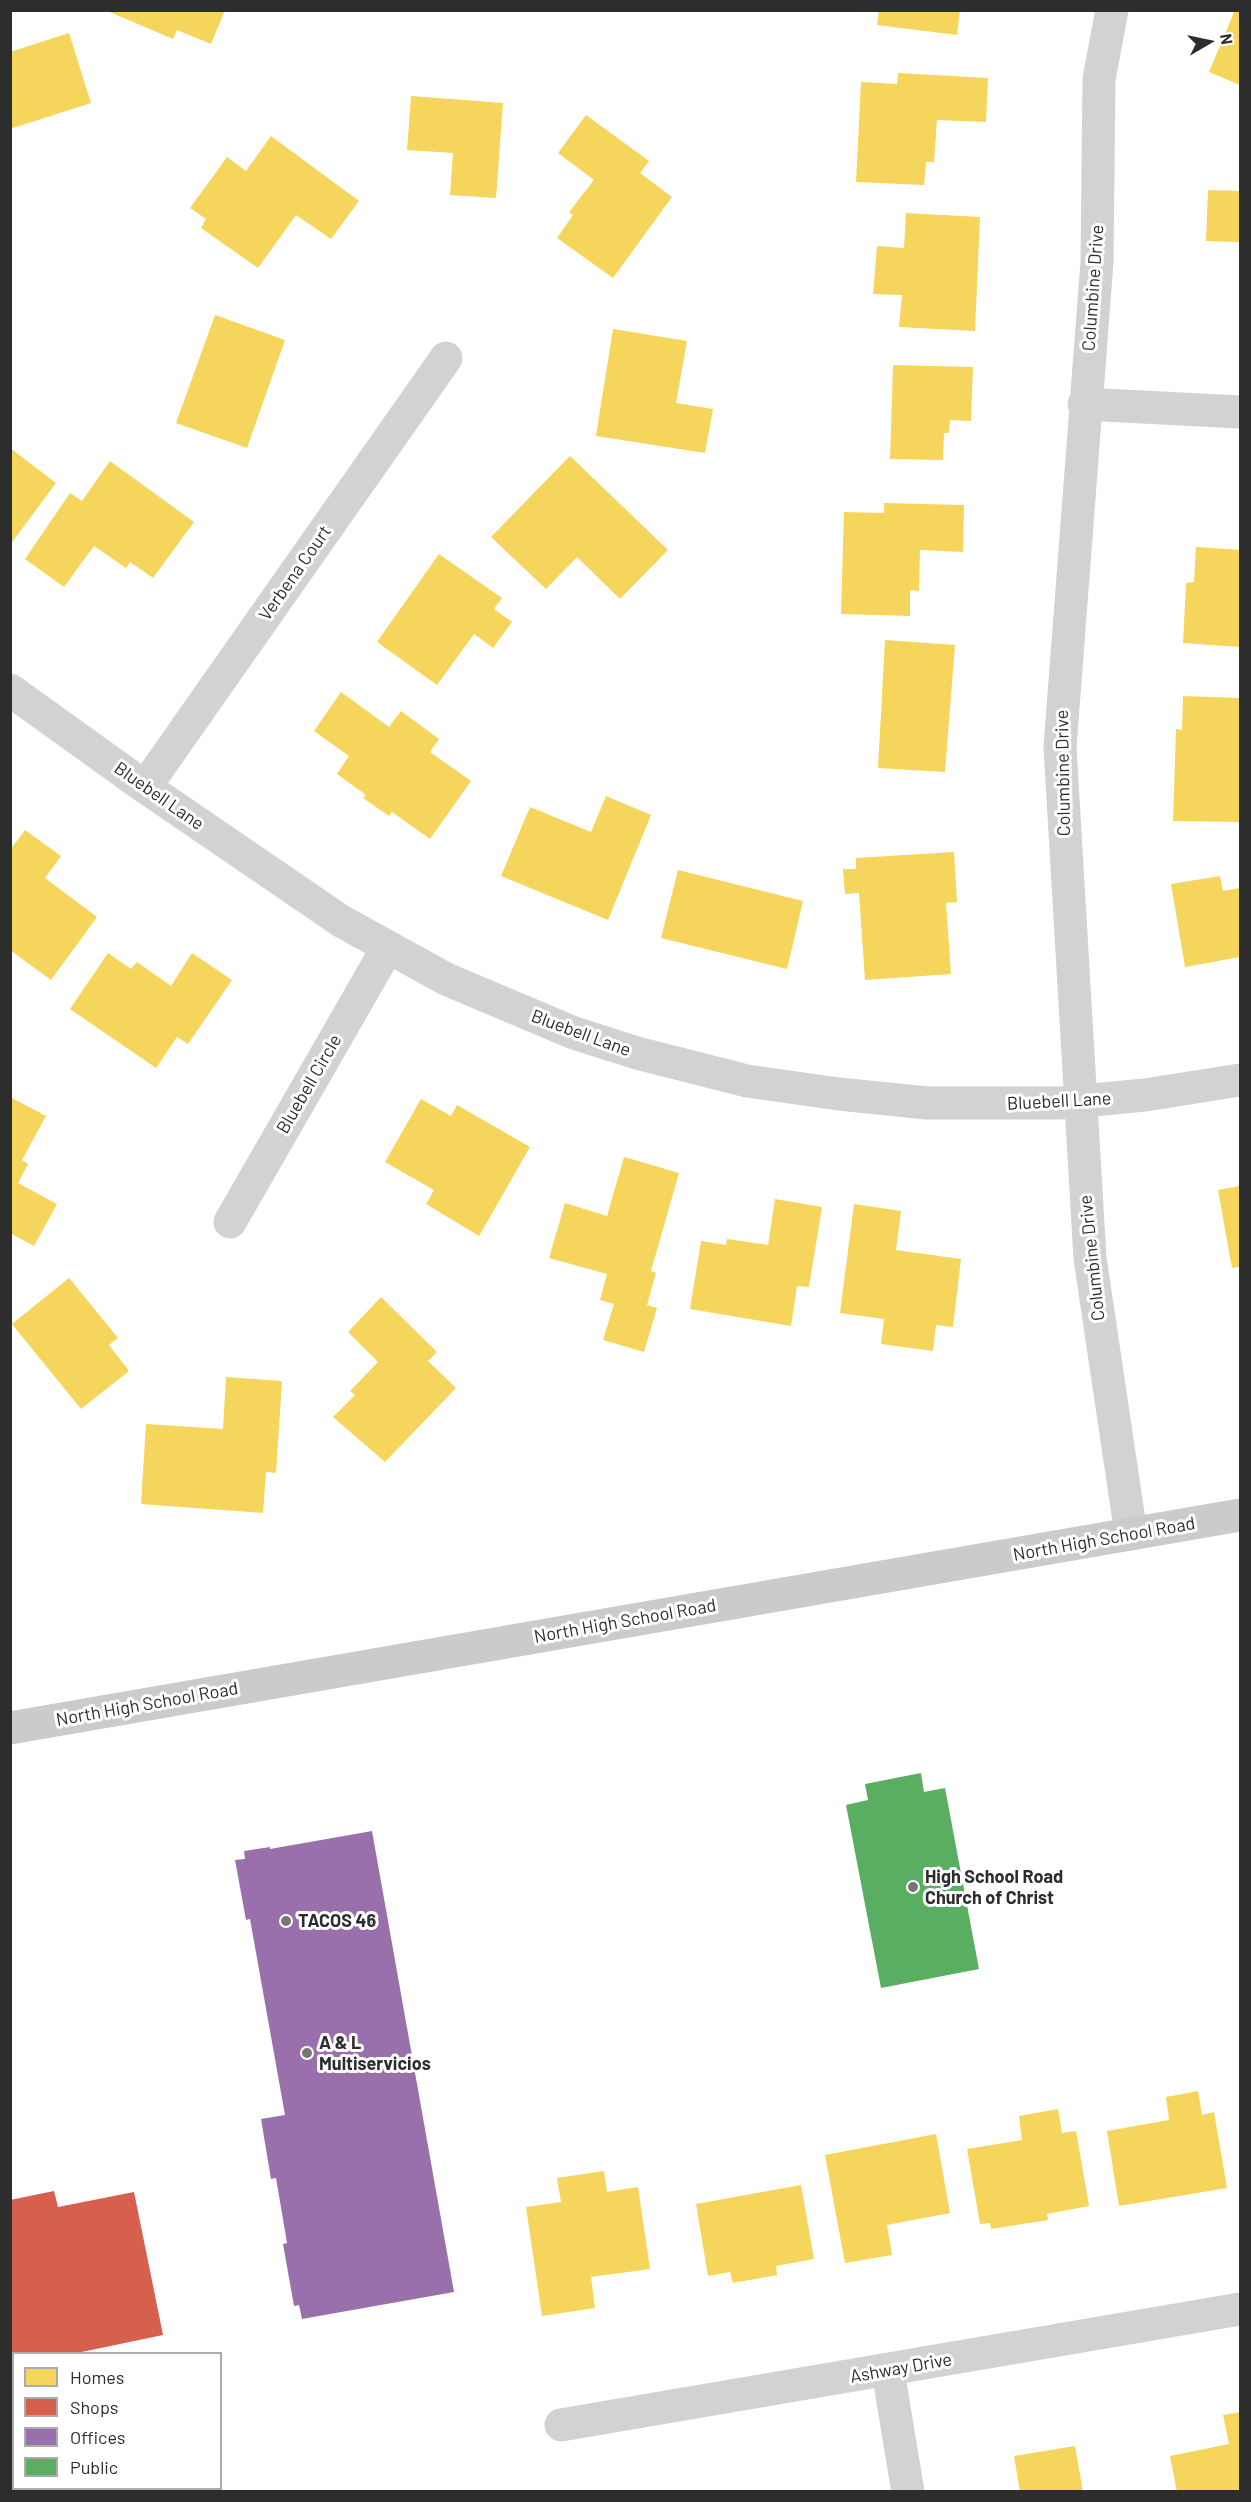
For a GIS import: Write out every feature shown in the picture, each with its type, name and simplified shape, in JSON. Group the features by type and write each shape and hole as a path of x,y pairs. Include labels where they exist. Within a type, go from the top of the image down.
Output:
{"street":[{"name":"Columbine Drive","path":"1112,10 1099,78 1097,262 1084,404 1060,747 1082,1101 1083,1168 1089,1258 1131,1534"},
{"name":"Verbena Court","path":"145,787 446,358"},
{"path":"1084,404 1240,412"},
{"name":"Bluebell Lane","path":"10,690 301,896 388,947 446,979 574,1033 637,1053 747,1081 839,1095 927,1103 994,1104 1082,1101 1145,1095 1240,1080"},
{"name":"Bluebell Circle","path":"230,1222 388,947"},
{"name":"North High School Road","path":"10,1728 1240,1515"},
{"name":"Ashway Drive","path":"561,2425 888,2371 1240,2309"},
{"path":"888,2371 909,2492"}],"building: Homes":[{"path":"105,10 225,10 211,44 177,30 173,39"},
{"path":"879,10 960,10 957,35 877,25"},
{"path":"1235,10 1240,10 1240,85 1209,72"},
{"path":"69,33 91,103 10,129 10,52"},
{"path":"898,73 988,78 986,122 937,120 934,162 926,162 924,185 856,182 861,82 897,84"},
{"path":"411,96 503,103 496,198 450,195 453,153 407,150"},
{"path":"586,115 649,161 640,173 672,197 613,278 557,238 573,215 569,212 594,180 558,153"},
{"path":"271,136 359,201 331,239 296,215 258,268 201,228 206,219 190,208 227,157 246,171"},
{"path":"1208,190 1240,191 1240,242 1206,241"},
{"path":"906,213 980,217 975,331 899,327 902,295 873,294 877,246 904,248"},
{"path":"215,315 285,340 247,448 176,423"},
{"path":"613,329 687,341 676,403 713,409 705,453 596,436"},
{"path":"893,365 973,367 971,421 950,420 949,433 944,433 943,460 890,459"},
{"path":"10,448 56,483 10,545"},
{"path":"570,456 668,550 620,599 577,557 546,589 491,537"},
{"path":"110,461 194,522 153,578 130,562 126,568 94,546 64,587 25,559 70,493 82,501"},
{"path":"884,503 964,505 963,552 920,550 919,591 910,590 910,616 841,614 844,512 884,513"},
{"path":"1196,547 1240,550 1240,647 1183,643 1186,583 1194,582"},
{"path":"439,554 502,598 494,609 512,622 493,648 474,634 437,685 377,642"},
{"path":"885,640 955,645 945,772 878,768"},
{"path":"341,692 389,727 401,711 439,739 430,752 471,781 430,839 392,812 389,816 363,798 366,795 337,774 349,756 314,731"},
{"path":"1183,696 1240,698 1240,822 1173,821 1176,729 1182,730"},
{"path":"606,796 651,815 608,920 501,876 530,807 591,832"},
{"path":"25,830 61,856 45,878 97,917 51,980 10,950 10,850"},
{"path":"954,852 957,902 946,903 951,974 865,980 859,893 845,894 843,869 856,869 856,858"},
{"path":"678,870 803,901 787,969 661,938"},
{"path":"1220,876 1223,891 1240,888 1240,957 1185,967 1171,884"},
{"path":"108,953 131,969 137,962 171,986 192,953 232,980 188,1044 177,1037 156,1068 70,1009"},
{"path":"10,1097 46,1116 22,1160 28,1164 18,1183 57,1204 34,1246 10,1233"},
{"path":"421,1099 451,1116 457,1105 530,1147 479,1236 426,1204 434,1190 385,1162"},
{"path":"624,1157 679,1173 651,1271 656,1273 647,1305 657,1308 644,1352 603,1340 614,1304 600,1300 607,1274 549,1258 565,1203 607,1216"},
{"path":"1240,1186 1240,1267 1232,1268 1218,1190"},
{"path":"775,1199 822,1207 809,1287 797,1286 791,1326 690,1309 701,1241 726,1245 727,1239 768,1245"},
{"path":"854,1204 901,1211 896,1250 961,1259 953,1327 936,1325 933,1351 881,1344 884,1319 840,1313"},
{"path":"69,1278 118,1338 109,1345 129,1371 81,1409 12,1324"},
{"path":"381,1297 437,1352 428,1361 456,1388 385,1462 333,1417 355,1395 350,1391 378,1362 348,1332"},
{"path":"226,1377 282,1381 276,1473 266,1472 263,1513 141,1504 146,1424 223,1429"},
{"path":"1198,2091 1202,2115 1214,2112 1227,2188 1119,2206 1107,2131 1169,2120 1166,2097"},
{"path":"1058,2109 1062,2133 1076,2131 1089,2206 1047,2214 1048,2220 991,2229 990,2223 980,2224 967,2149 1022,2140 1019,2116"},
{"path":"936,2134 950,2213 887,2225 892,2255 845,2263 825,2155"},
{"path":"604,2171 607,2192 638,2187 650,2269 591,2277 595,2308 542,2316 526,2207 561,2202 557,2178"},
{"path":"801,2185 814,2259 776,2266 777,2275 733,2283 730,2272 708,2276 696,2204"},
{"path":"1240,2412 1240,2492 1177,2492 1170,2456 1229,2444 1223,2415"},
{"path":"1075,2446 1083,2492 1020,2492 1014,2456"}],"building: Shops":[{"path":"54,2191 58,2207 134,2192 163,2335 82,2352 12,2352 12,2366 10,2366 10,2200"}],"building: Offices":[{"path":"372,1831 454,2292 302,2319 299,2305 294,2306 283,2244 287,2243 276,2178 271,2179 261,2119 285,2115 250,1919 246,1920 235,1860 245,1859 244,1851 270,1847 270,1849"}],"building: Public":[{"name":"High School Road Church of Christ","path":"921,1773 924,1792 945,1788 979,1969 881,1988 846,1805 868,1800 865,1784"}],"place":[{"name":"High School Road Church of Christ","path":"913,1887"},
{"name":"TACOS 46","path":"286,1921"},
{"name":"A & L Multiservicios","path":"307,2053"}]}
